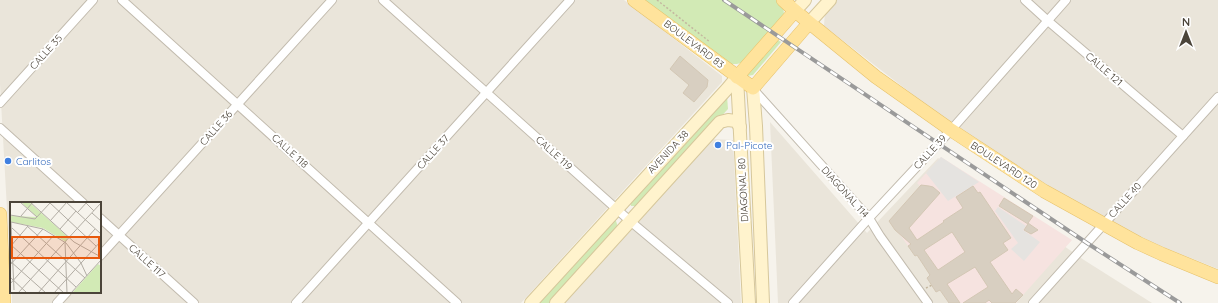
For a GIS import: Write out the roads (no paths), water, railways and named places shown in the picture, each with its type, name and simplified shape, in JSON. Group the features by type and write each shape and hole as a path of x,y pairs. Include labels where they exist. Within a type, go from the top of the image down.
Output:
{"main road":[{"name":"BOULEVARD 83","path":"634,0 753,88"},
{"name":"BOULEVARD 120","path":"784,0 795,11 876,77 951,130 1044,191 1162,254 1218,277"},
{"name":"AVENIDA 38","path":"530,303 727,89 804,0"},
{"path":"753,88 809,22 830,0"},
{"name":"DIAGONAL 80","path":"737,76 749,303"},
{"name":"DIAGONAL 80","path":"753,88 756,126 763,303"},
{"name":"AVENIDA 38","path":"556,303 720,122 728,120 736,121 740,127"},
{"path":"0,214 4,303"}],"street":[{"name":"CALLE 35","path":"0,104 93,0"},
{"name":"CALLE 118","path":"122,0 457,303"},
{"name":"CALLE 36","path":"101,255 332,0"},
{"name":"CALLE 119","path":"383,0 630,221 728,303"},
{"name":"CALLE 37","path":"296,303 570,0"},
{"name":"CALLE 121","path":"1026,0 1048,21 1183,136"},
{"name":"CALLE 39","path":"793,303 869,218 951,130 1066,0"},
{"name":"DIAGONAL 114","path":"753,88 869,218 880,236 928,303"},
{"name":"CALLE 40","path":"1033,303 1218,97"},
{"path":"0,128 82,202"},
{"name":"CALLE 117","path":"101,219 194,303"},
{"path":"57,303 66,293"}],"railway":[{"path":"724,0 1087,243 1180,303"}],"place":[{"name":"Pal-Picote","path":"718,145"},
{"name":"Carlitos","path":"8,161"}]}
